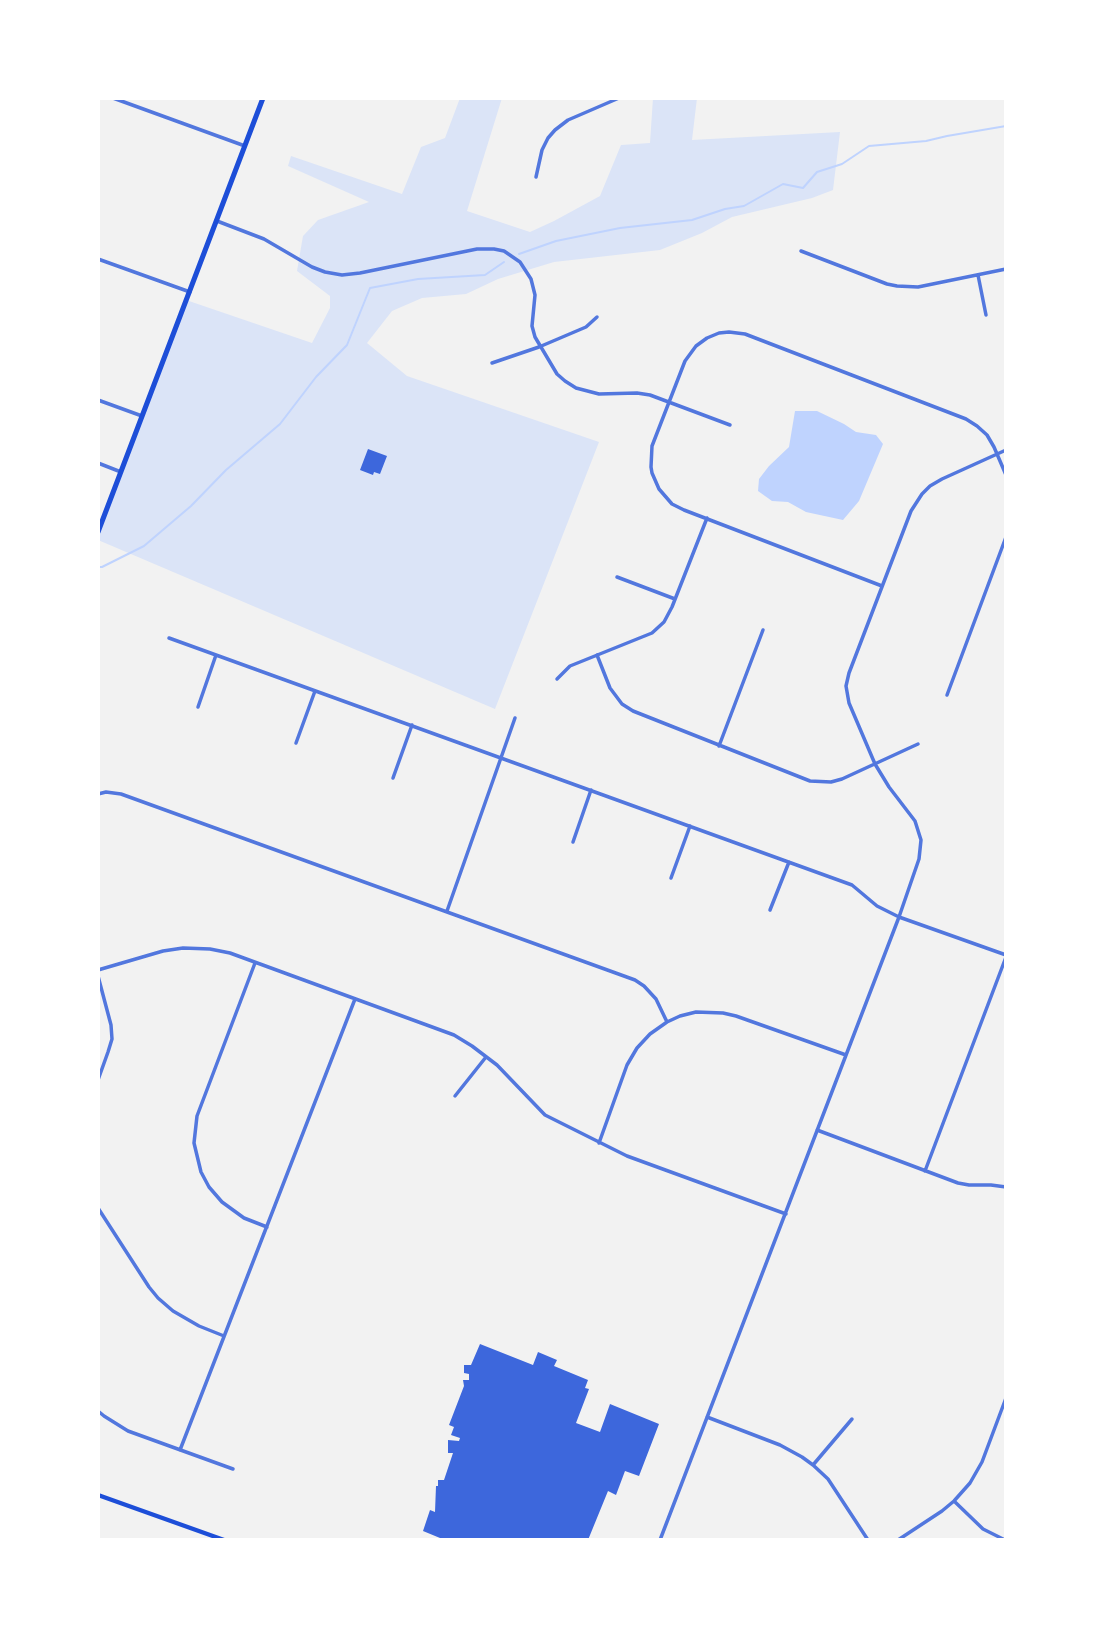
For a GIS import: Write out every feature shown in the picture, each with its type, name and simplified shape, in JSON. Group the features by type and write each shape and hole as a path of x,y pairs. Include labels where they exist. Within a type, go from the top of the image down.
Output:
{"main road":[{"path":"98,532 263,98"},
{"path":"98,1495 224,1540"}],"street":[{"path":"113,98 246,146"},
{"path":"536,177 542,150 555,130 568,120 616,98"},
{"path":"217,221 264,239 312,267 342,275 477,249 494,248 504,251 520,262 531,279 535,295 532,326 535,337 557,374 565,381 576,388 599,394 650,395 730,425"},
{"path":"801,251 897,286 918,287 1006,269"},
{"path":"98,259 190,292"},
{"path":"978,275 986,315"},
{"path":"492,363 586,327 597,317"},
{"path":"883,586 672,504 659,489 652,473 652,446 691,350 713,335 739,332 966,419 985,433 1006,475"},
{"path":"98,400 142,416"},
{"path":"660,1540 919,859 921,840 915,821 875,764 849,703 846,686 849,673 911,511 922,494 942,479 1006,450"},
{"path":"98,463 121,472"},
{"path":"558,679 570,666 652,633 664,622 676,600 707,518"},
{"path":"947,695 1006,537"},
{"path":"617,577 676,600"},
{"path":"719,746 763,630"},
{"path":"169,638 852,885 877,906 899,917 1006,956 925,1171"},
{"path":"198,707 216,655"},
{"path":"597,655 610,688 622,704 633,711 810,781 821,783 842,779 918,744"},
{"path":"296,743 315,691"},
{"path":"447,912 515,719"},
{"path":"393,778 412,725"},
{"path":"573,842 591,790"},
{"path":"98,794 121,794 635,980 656,999 667,1022"},
{"path":"671,878 690,826"},
{"path":"771,910 789,862"},
{"path":"98,970 163,951 183,948 230,953 454,1035 498,1065 545,1115 627,1156 786,1214"},
{"path":"256,963 197,1116 194,1143 201,1172 222,1202 244,1218 267,1227"},
{"path":"98,976 111,1025 111,1039 98,1080"},
{"path":"180,1450 355,999"},
{"path":"599,1143 627,1065 637,1048 650,1034 680,1016 696,1012 736,1016 846,1055"},
{"path":"455,1096 486,1057"},
{"path":"817,1130 958,1183 1006,1187"},
{"path":"98,1209 158,1298 173,1311 199,1326 224,1336"},
{"path":"898,1540 942,1511 970,1483 982,1462 1006,1398"},
{"path":"98,1410 128,1431 233,1469"},
{"path":"707,1417 780,1445 813,1465 828,1479 867,1540"},
{"path":"813,1465 852,1419"},
{"path":"954,1501 983,1528 1005,1540"}],"shaded area":[{"path":"460,98 502,98 467,211 530,232 600,196 621,145 650,143 653,98 697,98 692,140 840,132 833,190 812,198 732,217 660,250 554,262 498,279 466,294 422,298 392,311 367,343 407,376 599,442 495,709 98,540 98,532 186,300 312,343 330,308 330,296 297,271 303,236 318,220 369,202 288,166 291,156 402,194 421,147 445,138"}],"water":[{"path":"795,411 817,411 856,432 876,435 883,444 859,501 843,520 806,512 788,502 772,501 758,491 759,479 789,447"}],"building":[{"path":"368,449 387,456 380,474 374,472 373,475 360,470"},
{"path":"480,1344 533,1365 538,1352 557,1360 554,1366 588,1380 585,1388 589,1389 576,1423 600,1432 610,1404 659,1424 639,1476 625,1471 616,1495 608,1491 588,1540 439,1540 440,1538 423,1531 430,1510 435,1512 436,1486 438,1480 444,1480 453,1453 448,1453 448,1440 459,1441 460,1438 451,1435 454,1427 449,1425 464,1386 463,1380 469,1380 469,1374 464,1373 464,1365 471,1365"}],"waterway":[{"path":"519,254 556,241 620,228 692,220 744,206 783,184 803,188 817,172 842,164 869,146 926,141 1006,126"},
{"path":"98,567 144,546 280,424 316,377 347,345 370,288 418,279 485,275 504,262"}]}
